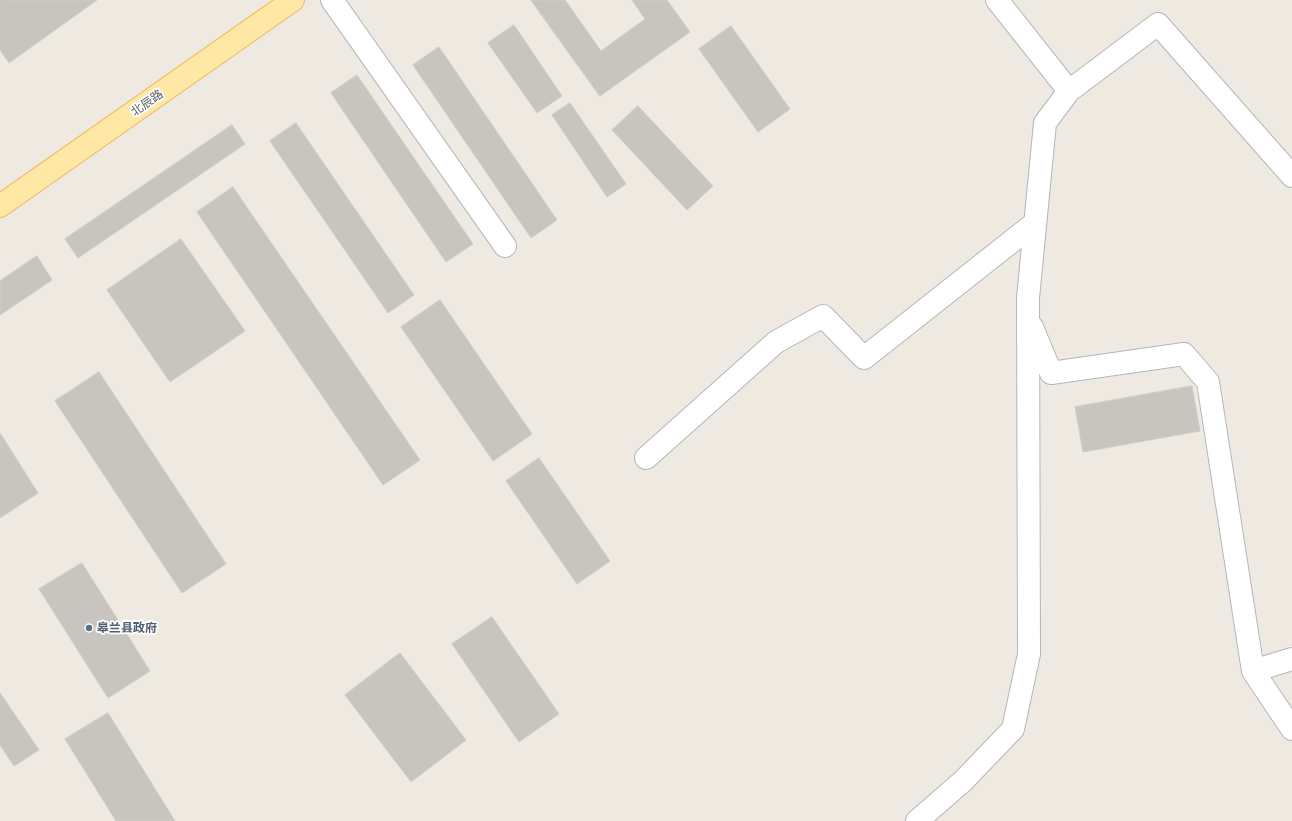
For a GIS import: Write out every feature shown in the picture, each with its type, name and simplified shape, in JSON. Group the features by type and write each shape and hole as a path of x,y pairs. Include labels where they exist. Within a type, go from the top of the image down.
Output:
{"main road":[{"name":"北辰路","path":"0,206 293,0"}],"street":[{"path":"332,0 505,246"},
{"path":"997,0 1068,91"},
{"path":"917,821 963,781 1013,729 1029,654 1028,298 1045,123 1068,91 1158,24 1292,176"},
{"path":"646,458 776,342 823,316 864,358 1035,223"},
{"path":"1028,317 1051,373 1184,354 1208,382 1253,672 1292,729"},
{"path":"1253,672 1292,659"}],"building":[{"path":"0,0 97,0 9,63 0,50"},
{"path":"531,0 565,0 601,51 645,19 632,0 667,0 690,32 600,96"},
{"path":"514,25 562,96 537,113 488,43"},
{"path":"731,26 790,109 758,132 699,49"},
{"path":"439,47 557,220 531,238 413,65"},
{"path":"357,75 473,244 446,262 331,93"},
{"path":"570,103 626,184 607,197 552,115"},
{"path":"638,106 713,186 687,210 612,130"},
{"path":"296,123 414,295 388,313 270,141"},
{"path":"232,125 245,144 78,258 65,239"},
{"path":"233,187 420,460 383,485 197,212"},
{"path":"181,239 245,331 170,382 107,290"},
{"path":"37,256 52,280 0,315 0,281"},
{"path":"440,300 532,434 493,461 401,327"},
{"path":"99,372 226,564 182,593 55,401"},
{"path":"1192,386 1200,431 1083,452 1075,407"},
{"path":"0,433 38,493 0,518"},
{"path":"539,458 610,561 577,584 506,481"},
{"path":"82,563 150,671 108,698 39,589"},
{"path":"492,617 559,714 519,742 452,644"},
{"path":"400,653 466,740 411,782 345,695"},
{"path":"0,693 39,750 14,766 0,745"},
{"path":"108,713 175,821 116,821 65,739"}],"place":[{"name":"皋兰县政府","path":"89,628"}]}
